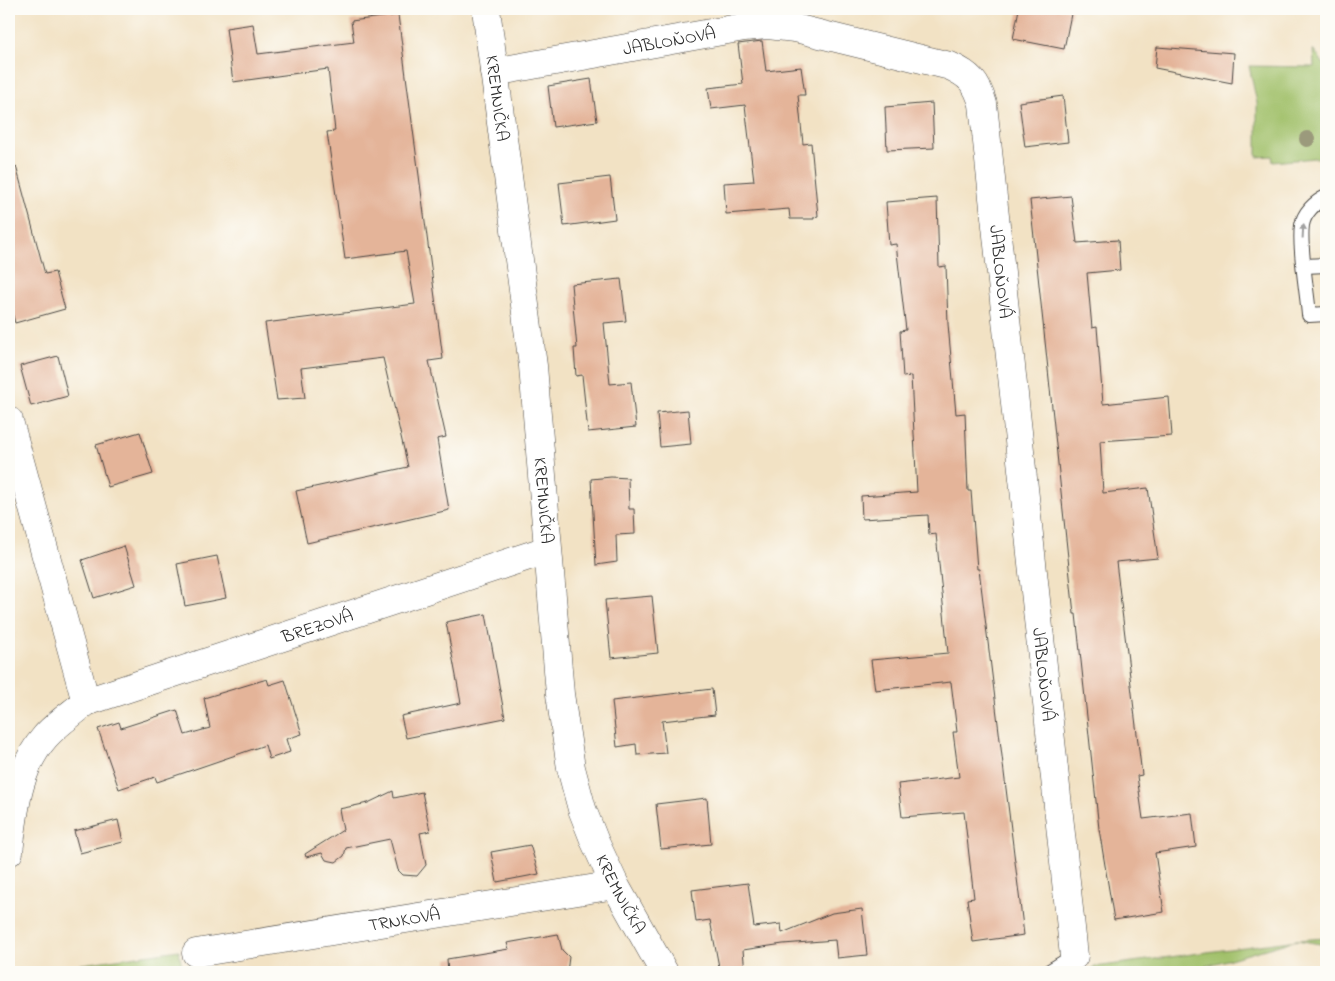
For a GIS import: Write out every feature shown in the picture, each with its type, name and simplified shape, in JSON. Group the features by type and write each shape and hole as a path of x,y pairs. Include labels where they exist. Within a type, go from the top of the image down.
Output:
{"street":[{"name":"KREMNIČKA","path":"486,9 533,366 542,450 547,550 560,694 571,768 582,809 615,885 664,972"},
{"name":"JABLOŇOVÁ","path":"494,72 734,29 768,25 795,28 950,66 967,74 978,87 984,114 1074,956"},
{"path":"9,421 86,702"},
{"name":"BREZOVÁ","path":"9,852 16,800 25,767 45,736 86,702 547,550"},
{"name":"TRNKOVÁ","path":"196,954 615,885"}],"lane":[{"path":"1326,197 1311,207 1302,225 1309,315 1326,314"},
{"path":"1305,266 1326,265"},
{"path":"1048,972 1074,956"}],"green space":[{"path":"1313,49 1326,67 1326,157 1273,162 1272,156 1257,157 1257,103 1249,66 1314,67"},
{"path":"1326,938 1326,945 1297,940"},
{"path":"1297,940 1185,972 1082,972 1095,967"},
{"path":"179,950 183,972 27,972"}],"building":[{"path":"1019,9 1072,9 1064,49 1013,39"},
{"path":"398,15 443,359 429,361 446,437 437,439 449,510 307,543 296,491 408,467 383,358 301,368 305,398 277,400 265,323 415,304 406,251 345,259 327,132 335,131 328,69 233,82 226,28 253,24 258,54 354,42 351,21"},
{"path":"762,41 766,71 801,67 805,95 798,95 803,144 811,143 818,216 814,217 814,219 790,219 789,209 726,214 724,183 754,181 745,105 711,109 708,88 743,84 738,44"},
{"path":"1157,47 1234,53 1232,83 1155,68"},
{"path":"591,79 597,121 553,127 548,86"},
{"path":"1063,96 1068,142 1025,147 1019,102"},
{"path":"932,103 934,148 887,150 885,107"},
{"path":"16,166 45,274 55,272 65,309 15,323 9,301 9,167"},
{"path":"610,177 615,219 564,226 559,183"},
{"path":"1071,196 1077,243 1118,240 1120,270 1087,273 1092,328 1097,327 1103,404 1169,397 1172,436 1100,441 1103,493 1148,488 1158,558 1116,562 1142,775 1137,776 1143,819 1192,813 1196,847 1155,853 1164,912 1114,920 1099,829 1030,200"},
{"path":"937,198 939,267 946,266 948,324 956,414 965,413 968,491 971,491 977,569 979,569 1024,935 973,942 967,899 974,898 964,812 902,817 898,784 959,777 953,732 957,732 951,682 875,690 871,660 948,653 936,534 929,535 928,515 862,519 861,496 917,492 911,376 903,377 900,331 906,330 896,244 889,245 886,202"},
{"path":"621,279 626,321 604,323 610,384 631,382 636,427 588,432 582,375 576,376 574,348 577,348 571,284"},
{"path":"58,356 68,396 31,406 20,366"},
{"path":"688,410 691,444 660,447 657,413"},
{"path":"140,432 153,474 108,487 96,445"},
{"path":"628,478 629,509 634,509 635,534 616,535 617,562 596,565 591,479"},
{"path":"124,546 136,585 94,598 82,560"},
{"path":"217,556 226,598 185,606 177,564"},
{"path":"652,596 658,653 611,658 605,600"},
{"path":"486,614 505,718 406,738 401,716 461,703 446,622"},
{"path":"267,679 269,685 285,680 302,734 286,739 290,752 269,759 265,745 157,782 155,777 119,789 98,729 119,722 121,728 177,710 185,735 210,728 204,698"},
{"path":"712,689 715,715 662,721 666,753 637,755 636,744 617,747 612,701"},
{"path":"393,791 394,798 422,792 430,831 420,833 426,865 417,876 403,875 398,870 390,839 346,848 344,856 336,862 326,860 322,853 306,857 305,854 343,830 339,809 368,803"},
{"path":"707,798 711,844 661,849 656,804"},
{"path":"118,820 123,842 80,853 74,831"},
{"path":"530,845 539,874 497,882 491,852"},
{"path":"748,883 754,927 781,924 782,933 832,913 862,909 867,955 837,958 835,940 783,944 743,950 745,972 720,972 710,920 696,922 692,890"},
{"path":"558,934 562,950 569,957 567,972 448,972 447,959 509,949 507,943"}]}
